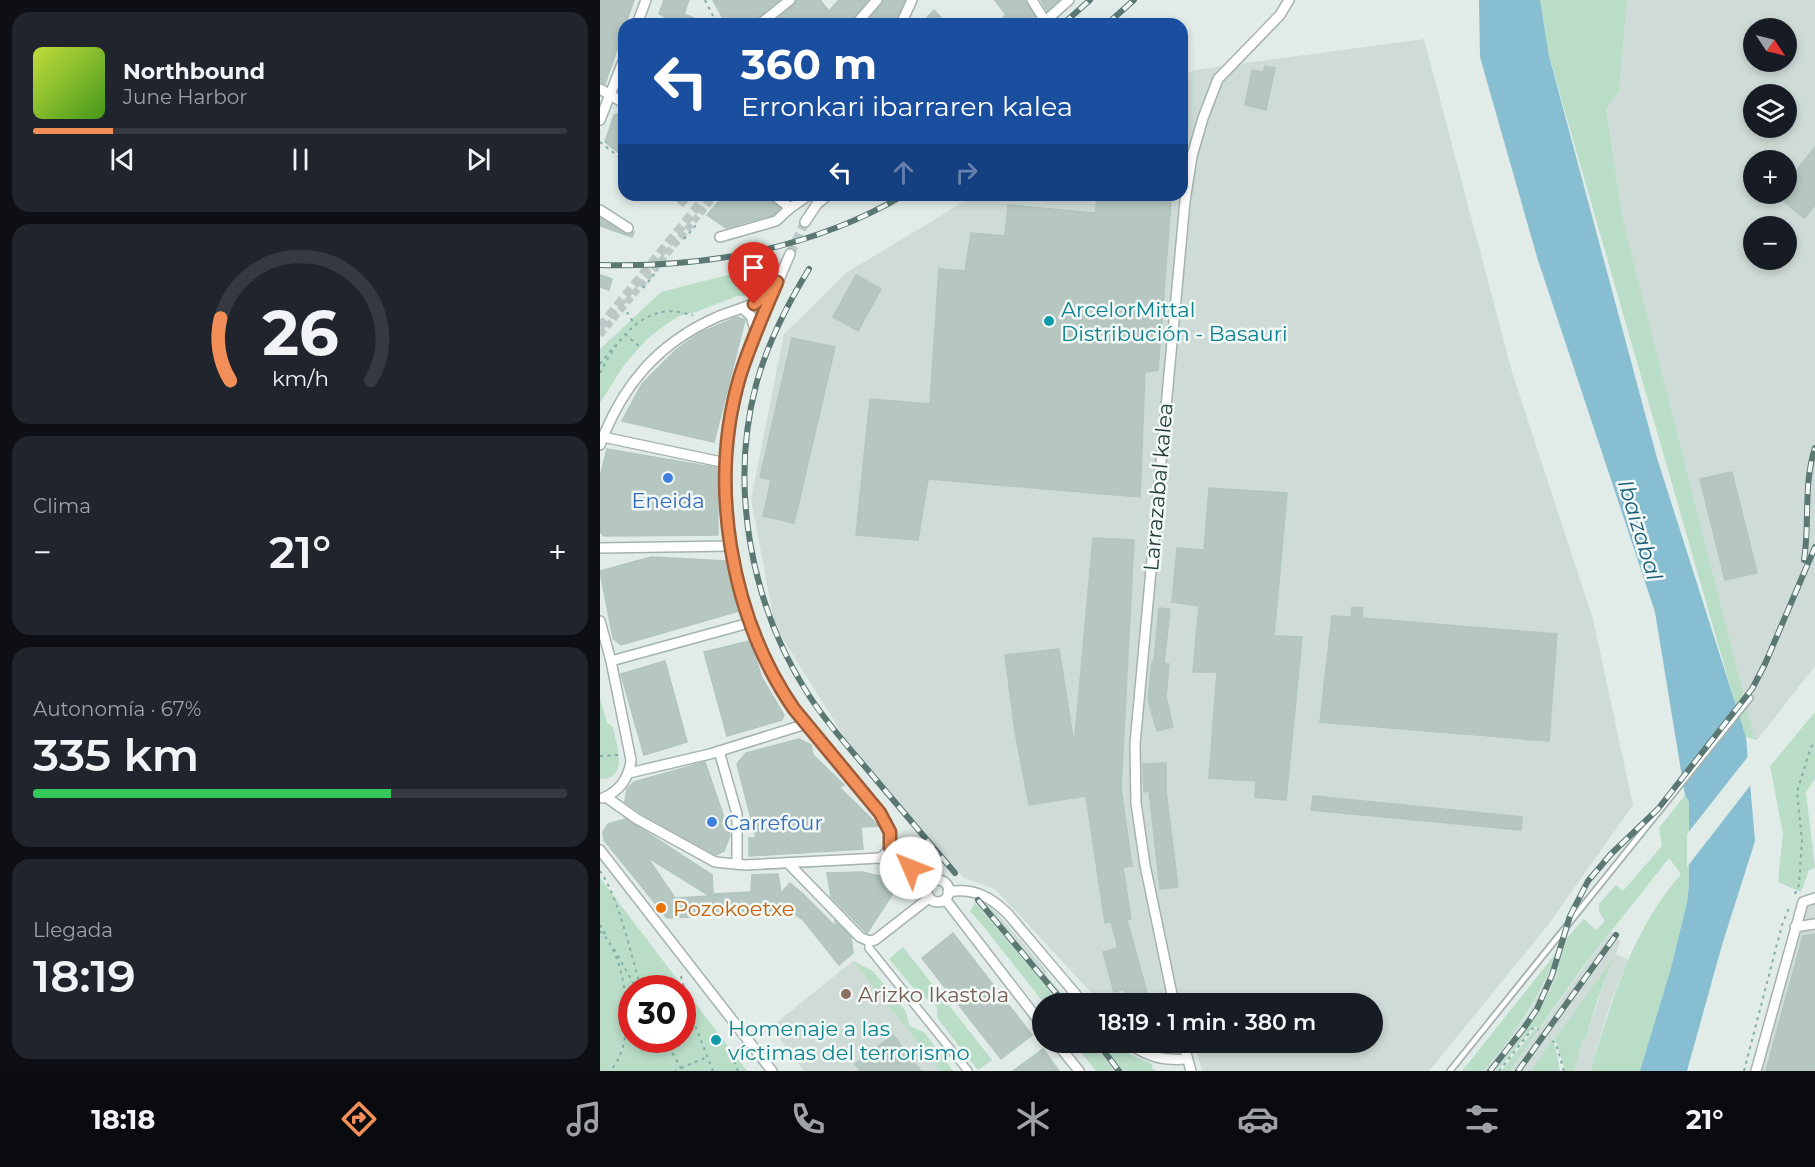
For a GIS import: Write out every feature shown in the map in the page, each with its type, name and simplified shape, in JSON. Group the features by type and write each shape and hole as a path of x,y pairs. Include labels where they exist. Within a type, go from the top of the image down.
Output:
{"street":[{"path":"639,18 646,0"},
{"path":"768,18 790,0"},
{"path":"861,18 877,0"},
{"path":"904,18 912,0"},
{"path":"1032,0 1041,18"},
{"path":"1049,18 1069,0"},
{"name":"Larrazabal kalea","path":"1188,182 1192,156 1203,118 1218,80 1280,15 1289,0"},
{"path":"600,120 618,76"},
{"path":"600,89 618,99"},
{"path":"781,201 790,208"},
{"path":"720,237 776,221 800,201"},
{"path":"805,222 821,201"},
{"name":"Larrazabal kalea","path":"1172,993 1145,865 1136,803 1135,744 1185,201"},
{"path":"600,210 628,228"},
{"path":"790,254 740,377 731,420 726,462 730,546 749,623 781,690 806,724 880,813 890,832 890,847 897,860"},
{"path":"726,462 602,441 621,401 636,379 665,348 679,336 696,327 754,304 777,282"},
{"path":"742,308 751,316 756,333"},
{"path":"600,548 730,546"},
{"path":"600,621 631,760 629,773 616,790 603,798 715,862 788,863 880,858 897,860 920,870 947,886 947,895 1032,1011"},
{"path":"610,661 749,623"},
{"path":"629,773 719,751 806,724"},
{"path":"719,751 736,814 737,864"},
{"path":"880,858 890,847"},
{"path":"600,850 772,1071"},
{"path":"788,863 860,937 869,941 875,940 928,893 931,882 940,880"},
{"path":"911,868 928,893 939,902 947,895 967,891 978,893 994,901 1008,914 1075,993"},
{"path":"1756,1071 1795,927 1803,902 1811,898"},
{"path":"1795,927 1815,924"},
{"path":"869,941 869,948 968,1071"},
{"path":"1065,1053 1079,1071"},
{"path":"1146,1053 1161,1059 1187,1059"},
{"path":"1186,1053 1191,1071"}],"lane":[{"path":"1450,1071 1750,698"}],"path":[{"path":"705,0 714,18"},
{"path":"600,142 618,156"},
{"path":"684,239 697,224"},
{"path":"643,288 658,270"},
{"path":"600,364 624,334 641,321 669,311 693,315"},
{"path":"627,312 635,326"},
{"path":"624,334 639,347"},
{"path":"600,373 624,334"},
{"path":"1795,895 1799,885 1802,841 1797,792 1814,746"},
{"path":"600,756 619,755"},
{"path":"600,871 607,880 637,975"},
{"path":"1744,1071 1782,925 1790,905"},
{"path":"600,925 628,975"},
{"path":"600,931 606,936 619,966 627,1011 626,1032 621,1054 610,1071"},
{"path":"1499,1071 1534,1027 1539,1030"},
{"path":"696,1028 713,1071"},
{"path":"738,1071 731,1054 748,1041"},
{"path":"1552,1041 1556,1044 1564,1071"},
{"path":"672,1053 681,1070"},
{"path":"675,1071 707,1057"}],"shaded area":[{"path":"1627,0 1815,0 1815,666 1757,740 1754,737 1623,220 1606,108 1619,91"},
{"path":"1424,39 1512,372 1593,619 1633,805 1548,925 1429,1071 1202,1071 1197,1053 1383,1053 1383,993 1092,993 995,889 963,877 845,738 775,626 751,499 784,334 846,273 965,201 1188,201 1188,73 1195,70"},
{"path":"1815,898 1815,1071 1756,1071 1803,902"},
{"path":"980,899 996,912 1047,971 1046,975 1061,993 1052,993 975,903"},
{"path":"1612,931 1620,942 1616,954 1628,960 1611,1001 1590,1071 1574,1071 1583,1039 1585,1039 1612,960 1531,1071 1510,1071 1583,968"},
{"path":"1567,938 1558,972 1546,1001 1533,1023 1495,1071 1484,1071 1528,1014 1545,983 1556,953"},
{"name":"Arizko Ikastola","path":"853,961 940,1071 804,1071 771,1027"},
{"path":"1100,1053 1109,1053 1122,1071 1114,1071"}],"green space":[{"path":"1540,0 1627,0 1619,91 1606,109 1623,220 1754,736 1757,740 1746,737 1733,696 1549,56"},
{"path":"771,264 757,292 737,296 679,316 647,339 624,365 600,403 600,349 661,292"},
{"path":"600,698 607,723 613,727 619,760 615,774 609,778 600,779"},
{"path":"1815,712 1815,779 1806,792 1815,868 1809,870 1801,892 1778,882 1783,833 1770,766"},
{"path":"1685,795 1689,802 1691,819 1687,902 1671,968 1640,1071 1590,1071 1615,993 1636,944 1648,920 1681,874 1669,858 1582,968 1539,1029 1534,1026 1495,1071 1545,1001 1558,973 1567,938 1584,919 1596,930 1605,921 1599,912 1599,904 1616,885 1623,891 1662,846 1659,828"},
{"path":"600,878 674,975 618,975 618,1053 696,1053 696,1004 747,1071 600,1071"},
{"path":"975,903 1052,993 1036,993 970,911"},
{"path":"903,947 992,1060 978,1070 938,1019 937,1008 933,1002 921,997 889,959"},
{"path":"1556,953 1534,1001 1516,1030 1484,1071 1462,1071"},
{"path":"1614,957 1585,1039 1583,1039 1574,1071 1565,1071 1557,1044 1553,1041"},
{"path":"853,961 873,971 905,1010 910,1026 924,1032 953,1071 940,1071"},
{"path":"1535,1029 1538,1031 1510,1071 1501,1071"},
{"path":"1551,1042 1555,1045 1560,1071 1531,1071"},
{"path":"1082,1053 1100,1053 1114,1071 1096,1071"},
{"path":"1109,1053 1128,1053 1152,1064 1152,1068 1156,1071 1122,1071"}],"water":[{"name":"Ibaizabal","path":"1479,0 1540,0 1549,56 1657,458 1746,737 1755,841 1722,945 1687,1071 1640,1071 1671,968 1687,902 1689,884 1689,802 1685,795 1655,612 1537,257 1480,57"}],"pier":[{"path":"1750,754 1753,782 1687,867 1687,834"}],"building":[{"path":"600,0 634,0 628,18 618,18 618,46 605,84 600,82"},
{"path":"664,0 689,0 684,14 694,18 665,18 659,14"},
{"path":"713,0 779,0 757,18 723,18"},
{"path":"797,0 820,0 829,11 839,0 868,0 853,18 778,18"},
{"path":"884,0 905,0 897,18 870,18"},
{"path":"995,0 1025,0 1035,18 1003,18 1006,15"},
{"path":"1041,0 1059,0 1047,11"},
{"path":"934,10 941,18 927,18"},
{"path":"1265,66 1275,68 1266,110 1245,105 1252,70 1263,72"},
{"path":"618,114 618,152 605,142 614,115"},
{"path":"1815,147 1815,205 1804,218 1787,204 1797,204 1797,170"},
{"path":"677,201 688,201 683,206"},
{"path":"719,201 772,201 780,208 773,215 726,228 707,215"},
{"name":"ArcelorMittal Distribución - Basauri","path":"1097,201 1171,202 1158,370 1145,372 1140,497 928,479 918,540 856,535 870,399 930,404 939,269 965,271 971,233 1005,236 1008,205 1095,213"},
{"path":"600,218 625,234 634,232 632,237 600,226"},
{"path":"600,275 612,279 609,290 600,287"},
{"path":"856,275 881,289 858,331 833,317"},
{"path":"737,317 745,320 714,442 622,421 642,384 676,350 698,334"},
{"path":"792,338 835,347 794,523 763,516 771,480 760,477"},
{"path":"607,449 717,468 718,535 604,536 600,532 600,477"},
{"path":"1732,472 1757,573 1725,580 1700,479"},
{"path":"1209,488 1287,493 1274,636 1302,637 1286,800 1255,797 1256,781 1209,778 1217,672 1193,672 1199,606 1172,602 1177,548 1204,550"},
{"path":"1093,538 1134,540 1121,788 1132,866 1123,867 1131,919 1127,920 1147,993 1125,993 1124,989 1114,992 1103,952 1118,948 1111,922 1105,923 1086,796 1029,805 1015,731 1005,655 1059,649 1073,738 1075,737"},
{"path":"651,557 727,561 739,611 621,645 613,638 600,571"},
{"path":"1352,607 1363,608 1362,618 1557,634 1549,741 1320,722 1332,616 1351,617"},
{"path":"1159,608 1170,609 1164,663 1169,664 1166,696 1173,727 1157,731 1148,699"},
{"path":"750,641 762,678 784,715 782,720 727,736 704,652"},
{"path":"665,661 687,742 644,755 621,674"},
{"path":"799,739 811,745 813,755 844,785 839,787 879,826 861,827 863,849 749,856 749,838 756,838 737,764 746,753"},
{"path":"705,762 730,835 724,851 716,855 625,802 627,789 634,782"},
{"path":"1166,763 1166,791 1178,887 1160,889 1149,791 1144,792 1143,764"},
{"path":"1313,796 1522,817 1521,830 1311,810"},
{"path":"626,819 712,875 713,894 751,892 752,875 778,874 781,893 790,883 836,927 835,921 851,937 853,953 839,965 803,920 793,913 767,915 765,907 745,907 747,915 667,918 604,840 603,832 608,824","holes":["647,857 710,896 675,898"]},
{"path":"862,872 901,881 867,933 831,897 827,873"},
{"path":"953,933 1032,1035 1001,1059 922,958"},
{"path":"1815,934 1815,1071 1766,1071 1803,936"},
{"path":"893,1035 921,1071 861,1071 855,1064"},
{"path":"1038,1053 1046,1053 1059,1071 1013,1071"}],"tunnel":[{"path":"600,327 702,201"},
{"path":"600,335 710,201"},
{"path":"790,254 805,222"}],"railway":[{"path":"1070,18 1090,0"},
{"path":"1114,18 1134,0"},
{"path":"600,265 679,263 757,251 795,242 832,229 869,214 893,201"},
{"path":"809,269 785,311 766,355 756,385 748,424 745,464 746,505 750,545 759,584 772,623 788,659 808,694 829,723 955,873"},
{"path":"1804,560 1809,476 1815,448"},
{"path":"1490,1071 1537,1009 1552,975 1570,916 1588,881 1611,854 1658,809 1752,689 1815,547"},
{"path":"978,900 1056,993"},
{"path":"1518,1071 1616,935"},
{"path":"1105,1053 1119,1071"}],"place":[{"name":"ArcelorMittal Distribución - Basauri","path":"1049,321"},
{"name":"Eneida","path":"668,478"},
{"name":"Carrefour","path":"712,822"},
{"name":"Pozokoetxe","path":"661,908"},
{"name":"Arizko Ikastola","path":"846,994"},
{"name":"Homenaje a las víctimas del terrorismo","path":"716,1040"}],"route":[{"path":"754,304 777,282 740,377 731,420 725,472 730,546 749,623 781,690 880,813 890,832 890,847 897,860 911,868"}]}
